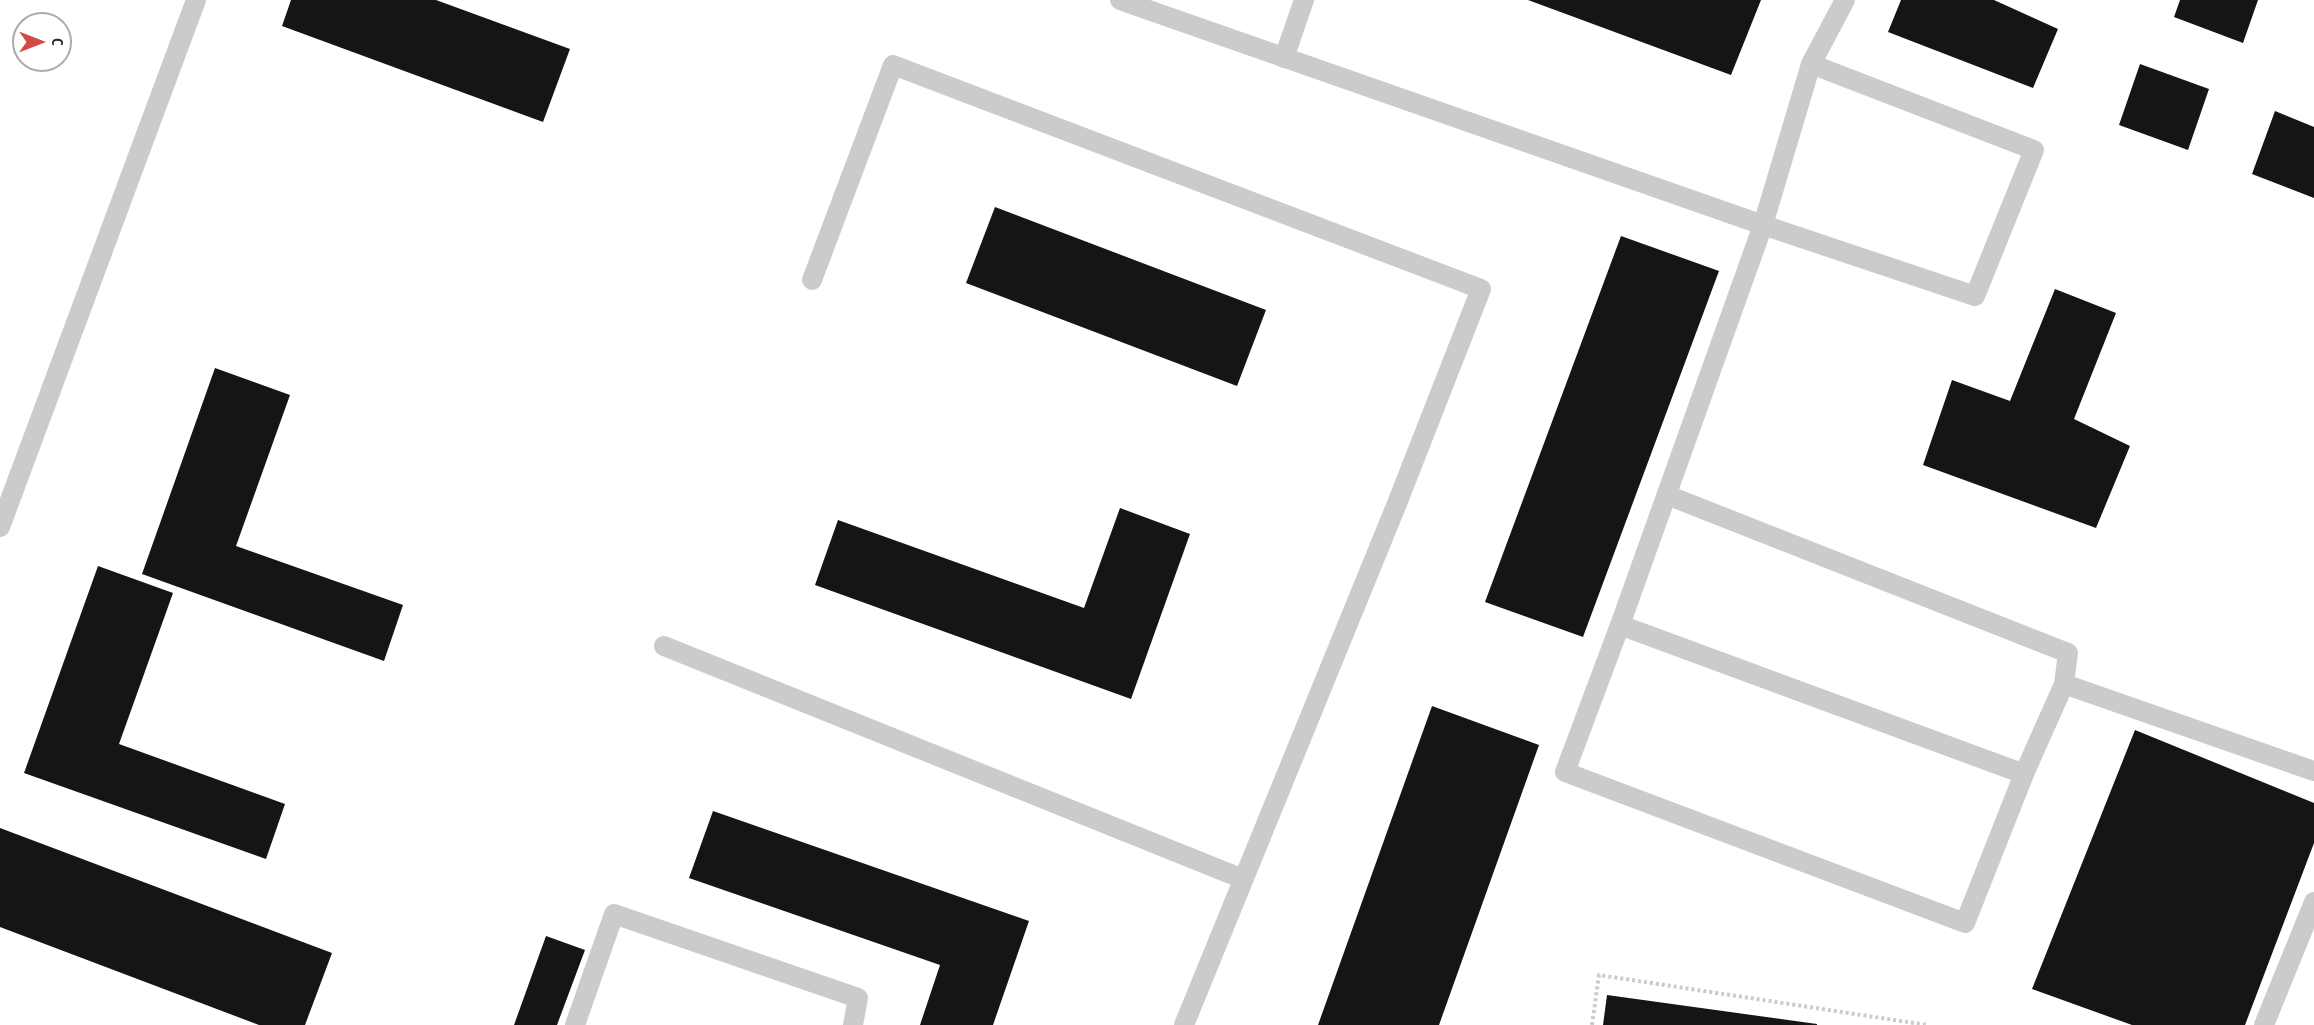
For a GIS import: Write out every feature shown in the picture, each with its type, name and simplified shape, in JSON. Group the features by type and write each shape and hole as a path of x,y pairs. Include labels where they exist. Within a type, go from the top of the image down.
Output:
{"lane":[{"path":"0,527 196,0"},
{"path":"1120,0 1763,225 1976,296 2034,150 1810,64"},
{"path":"1284,58 1304,0"},
{"path":"1667,495 2068,653 2064,684 2024,774 1965,924 1564,772 1620,625 1763,225 1810,64 1845,0"},
{"path":"812,280 893,65 1481,289 1396,506 1184,1025"},
{"path":"1620,625 2024,774"},
{"path":"664,646 1243,879"},
{"path":"2064,684 2314,771"},
{"path":"2264,1025 2314,902"},
{"path":"575,1025 614,914 858,998 853,1025"}],"path":[{"path":"1592,1025 1599,975 1927,1025"}],"building":[{"path":"291,0 436,0 570,49 543,122 282,26"},
{"path":"1528,0 1761,0 1731,75"},
{"path":"1901,0 1994,0 2058,29 2033,88 1888,32"},
{"path":"2180,0 2258,0 2243,43 2174,17"},
{"path":"2140,64 2209,89 2188,150 2119,125"},
{"path":"2275,111 2314,127 2314,198 2252,174"},
{"path":"995,207 1266,310 1237,386 966,283"},
{"path":"1621,236 1719,271 1583,637 1485,602"},
{"path":"2055,289 2116,313 2074,419 2130,446 2096,528 1923,465 1952,380 2010,401"},
{"path":"215,368 290,395 236,546 403,605 384,661 142,574"},
{"path":"1120,508 1190,534 1131,699 815,585 838,520 1084,608"},
{"path":"98,566 173,593 119,744 285,804 266,859 24,773"},
{"path":"1432,706 1539,745 1439,1025 1318,1025"},
{"path":"2135,730 2314,803 2314,843 2245,1025 2132,1025 2032,989"},
{"path":"713,811 1029,921 993,1025 920,1025 940,965 689,878"},
{"path":"0,828 332,953 305,1025 259,1025 0,927"},
{"path":"546,936 585,950 557,1025 514,1025"},
{"path":"1607,995 1817,1024 1817,1025 1603,1025"}]}
